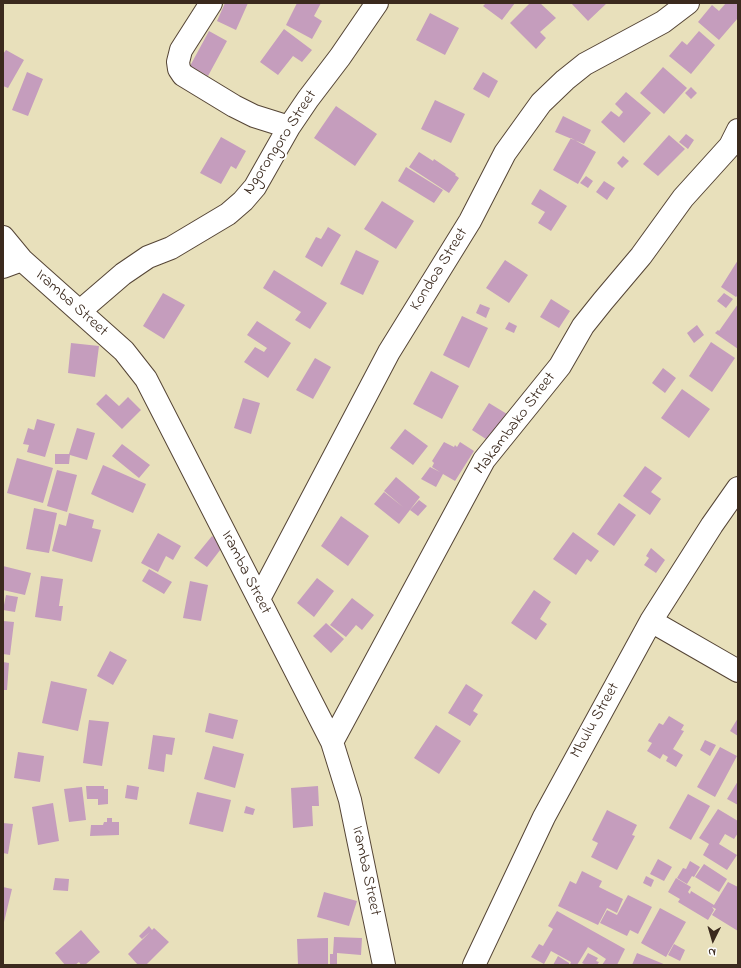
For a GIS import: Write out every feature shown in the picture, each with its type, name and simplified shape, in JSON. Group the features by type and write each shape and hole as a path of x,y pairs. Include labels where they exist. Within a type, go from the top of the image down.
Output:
{"street":[{"path":"210,3 181,50 178,62 179,69 183,75 234,106 254,116 290,127"},
{"name":"Ngorongoro Street","path":"80,311 124,274 148,257 172,248 228,214 255,187 290,127 377,3"},
{"name":"Kondoa Street","path":"259,599 389,352 470,221 505,154 541,104 565,80 585,64 663,22 688,3"},
{"name":"Makambako Street","path":"332,742 484,460 560,366 583,326 641,256 683,198 730,146 738,130"},
{"name":"Iramba Street","path":"3,237 12,264 80,311 124,351 146,379 332,742 350,800 384,965"},
{"name":"Mbulu Street","path":"474,965 544,817 651,621 712,525 738,488"},
{"path":"651,621 738,671"}],"building":[{"path":"225,3 248,3 236,30 217,21"},
{"path":"297,3 321,3 314,16 322,21 312,39 286,25"},
{"path":"486,3 515,3 502,20 483,6"},
{"path":"530,3 540,3 556,18 540,32 546,38 536,49 510,23"},
{"path":"571,3 607,3 588,21"},
{"path":"726,3 738,3 738,18 719,40 698,22 712,5 719,11"},
{"path":"430,13 459,28 445,55 416,40"},
{"path":"284,29 312,50 302,62 293,56 278,75 260,62"},
{"path":"209,31 227,41 208,76 190,66"},
{"path":"699,31 715,45 691,74 669,56 682,41 687,45"},
{"path":"6,50 24,60 8,88 3,86 3,54"},
{"path":"663,67 687,88 664,114 640,93"},
{"path":"27,72 43,79 28,116 12,110"},
{"path":"483,72 498,81 489,98 473,89"},
{"path":"691,87 697,93 691,99 685,93"},
{"path":"626,92 651,113 624,143 601,122 611,111 619,117 623,112 615,104"},
{"path":"435,100 465,114 451,143 421,129"},
{"path":"336,106 377,134 355,166 314,138"},
{"path":"563,116 591,130 584,144 555,132"},
{"path":"686,134 694,140 688,149 679,142"},
{"path":"669,135 685,149 658,176 643,164"},
{"path":"221,137 246,151 236,169 231,166 221,184 200,173"},
{"path":"571,138 596,152 578,184 553,170"},
{"path":"419,152 433,161 434,159 456,174 455,175 459,178 449,193 409,167"},
{"path":"623,156 629,161 622,168 617,163"},
{"path":"406,167 443,190 434,203 398,181"},
{"path":"586,176 593,181 588,188 580,183"},
{"path":"604,181 615,188 607,200 596,192"},
{"path":"540,189 567,206 551,231 538,223 545,212 531,204"},
{"path":"382,201 414,221 396,249 364,229"},
{"path":"328,227 341,235 322,267 305,257 316,237 321,239"},
{"path":"356,250 379,261 363,295 340,284"},
{"path":"505,260 528,275 509,303 486,288"},
{"path":"738,260 738,295 736,297 721,287"},
{"path":"274,270 327,303 310,329 295,320 301,312 263,288"},
{"path":"163,293 185,305 164,339 143,326"},
{"path":"724,293 733,299 726,308 717,301"},
{"path":"551,299 570,311 559,328 540,317"},
{"path":"480,304 490,308 486,318 476,313"},
{"path":"738,304 738,349 715,333 718,330 719,331"},
{"path":"462,316 488,328 469,368 443,355"},
{"path":"257,321 291,343 268,378 244,362 255,347 264,352 267,348 247,335"},
{"path":"509,322 517,326 514,333 505,329"},
{"path":"697,325 704,335 694,343 687,333"},
{"path":"711,342 735,358 712,392 689,376"},
{"path":"71,343 99,346 95,377 68,373"},
{"path":"315,358 331,367 313,399 296,390"},
{"path":"663,368 676,378 665,393 652,383"},
{"path":"431,371 459,386 442,419 413,404"},
{"path":"682,389 710,409 689,438 661,418"},
{"path":"106,394 119,406 128,397 141,410 122,429 96,404"},
{"path":"243,398 260,403 251,434 234,428"},
{"path":"489,403 507,414 489,441 472,430"},
{"path":"37,419 55,424 45,457 27,452 29,445 23,444 28,428 34,430"},
{"path":"77,428 95,433 87,460 70,455 69,464 55,464 55,454 69,454"},
{"path":"405,429 428,446 413,465 390,448"},
{"path":"444,442 457,447 460,442 474,451 455,481 443,474 436,487 421,479 430,467 440,472 432,467 434,463 432,461"},
{"path":"122,444 150,465 139,478 112,456"},
{"path":"17,458 53,468 43,503 7,493"},
{"path":"103,465 146,484 133,513 91,494"},
{"path":"645,466 662,478 651,492 661,499 650,515 623,496"},
{"path":"57,470 77,475 67,512 47,506"},
{"path":"396,477 420,497 399,524 374,504 384,492 403,507 384,491"},
{"path":"419,500 427,506 418,516 410,510"},
{"path":"619,503 636,515 614,546 597,534"},
{"path":"34,508 57,513 49,553 26,549"},
{"path":"69,513 94,520 92,528 101,530 92,562 52,551 59,524 66,526"},
{"path":"341,516 369,536 348,566 321,546"},
{"path":"573,532 599,551 591,562 587,559 576,575 553,559"},
{"path":"158,533 181,546 173,560 166,556 158,572 141,563"},
{"path":"212,536 224,545 207,567 194,558"},
{"path":"651,548 665,560 656,573 644,565 649,558 646,556"},
{"path":"3,566 31,573 25,595 3,590"},
{"path":"149,569 172,582 164,594 142,581"},
{"path":"41,576 63,579 59,606 63,606 61,621 35,617"},
{"path":"317,578 334,591 314,617 297,603"},
{"path":"190,581 208,585 201,621 183,618"},
{"path":"534,590 551,602 540,619 547,624 536,640 511,623"},
{"path":"6,595 18,597 15,612 3,610"},
{"path":"352,598 374,615 362,630 356,625 346,637 330,625"},
{"path":"3,621 14,622 10,655 3,654"},
{"path":"326,623 344,639 331,653 313,636"},
{"path":"110,651 127,660 113,685 97,676"},
{"path":"3,662 9,663 7,690 3,690"},
{"path":"51,681 87,689 78,731 42,723"},
{"path":"466,684 483,695 473,711 478,714 470,726 448,713"},
{"path":"209,713 238,720 233,739 205,732"},
{"path":"669,716 684,725 681,730 684,731 673,749 683,755 676,767 666,761 668,757 663,754 660,759 647,751 652,743 648,741 659,723 663,725"},
{"path":"738,718 738,736 730,731"},
{"path":"89,720 109,722 102,766 83,763"},
{"path":"436,725 461,741 439,774 414,758"},
{"path":"153,735 175,738 172,755 166,754 164,772 148,769"},
{"path":"705,740 716,745 710,756 700,750"},
{"path":"213,746 244,754 235,788 204,779"},
{"path":"720,747 737,756 715,797 697,787"},
{"path":"18,752 44,756 40,782 14,778"},
{"path":"738,781 738,805 727,799"},
{"path":"127,785 139,787 137,800 125,798"},
{"path":"86,786 104,786 104,789 108,789 108,804 98,805 98,799 87,799"},
{"path":"318,786 319,806 312,806 313,826 293,828 291,788"},
{"path":"82,787 86,820 69,822 64,789"},
{"path":"197,792 231,800 223,832 189,824"},
{"path":"688,794 710,806 691,840 669,828"},
{"path":"53,803 59,841 38,845 32,807"},
{"path":"246,806 255,809 253,815 244,813"},
{"path":"718,809 738,821 738,833 734,839 725,834 719,844 737,855 727,870 703,855 709,844 699,838"},
{"path":"607,810 637,825 632,835 635,836 617,870 591,857 598,843 592,840"},
{"path":"107,818 112,818 112,822 119,822 119,835 90,836 91,825 103,825 104,822 107,822"},
{"path":"3,823 13,824 8,854 3,853"},
{"path":"658,859 672,867 664,881 650,874"},
{"path":"690,861 700,867 694,877 692,876 687,884 677,878 683,868 686,869"},
{"path":"704,864 727,879 719,892 695,877"},
{"path":"582,871 602,881 599,887 623,899 617,913 607,908 598,925 558,906 570,881 576,884"},
{"path":"646,876 654,880 651,887 643,883"},
{"path":"55,878 69,879 68,891 53,890"},
{"path":"676,878 691,887 688,892 690,894 691,891 714,905 728,882 738,887 738,931 712,915 716,909 712,907 714,910 708,920 678,902 680,899 668,892"},
{"path":"3,887 12,889 4,922 3,922"},
{"path":"324,892 357,901 349,926 317,917"},
{"path":"628,895 652,907 638,934 630,930 627,936 600,923 607,910 617,915"},
{"path":"660,908 686,922 666,957 641,943"},
{"path":"557,911 625,949 617,965 602,965 606,959 588,947 577,965 570,965 571,962 551,951 544,964 531,957 539,944 543,946 553,929 548,926"},
{"path":"149,926 152,930 154,928 169,942 146,965 138,965 128,954 150,932 142,939 139,936"},
{"path":"81,930 100,952 85,965 81,965 79,962 75,965 65,965 55,953"},
{"path":"334,937 362,938 361,955 337,953 337,965 330,965 330,954 333,954"},
{"path":"328,938 328,965 298,965 297,939"},
{"path":"674,944 685,950 680,961 668,955"},
{"path":"588,953 598,958 596,961 599,962 597,965 586,965 582,963"},
{"path":"637,953 666,965 632,965"},
{"path":"558,956 569,963 569,965 553,965"}]}
